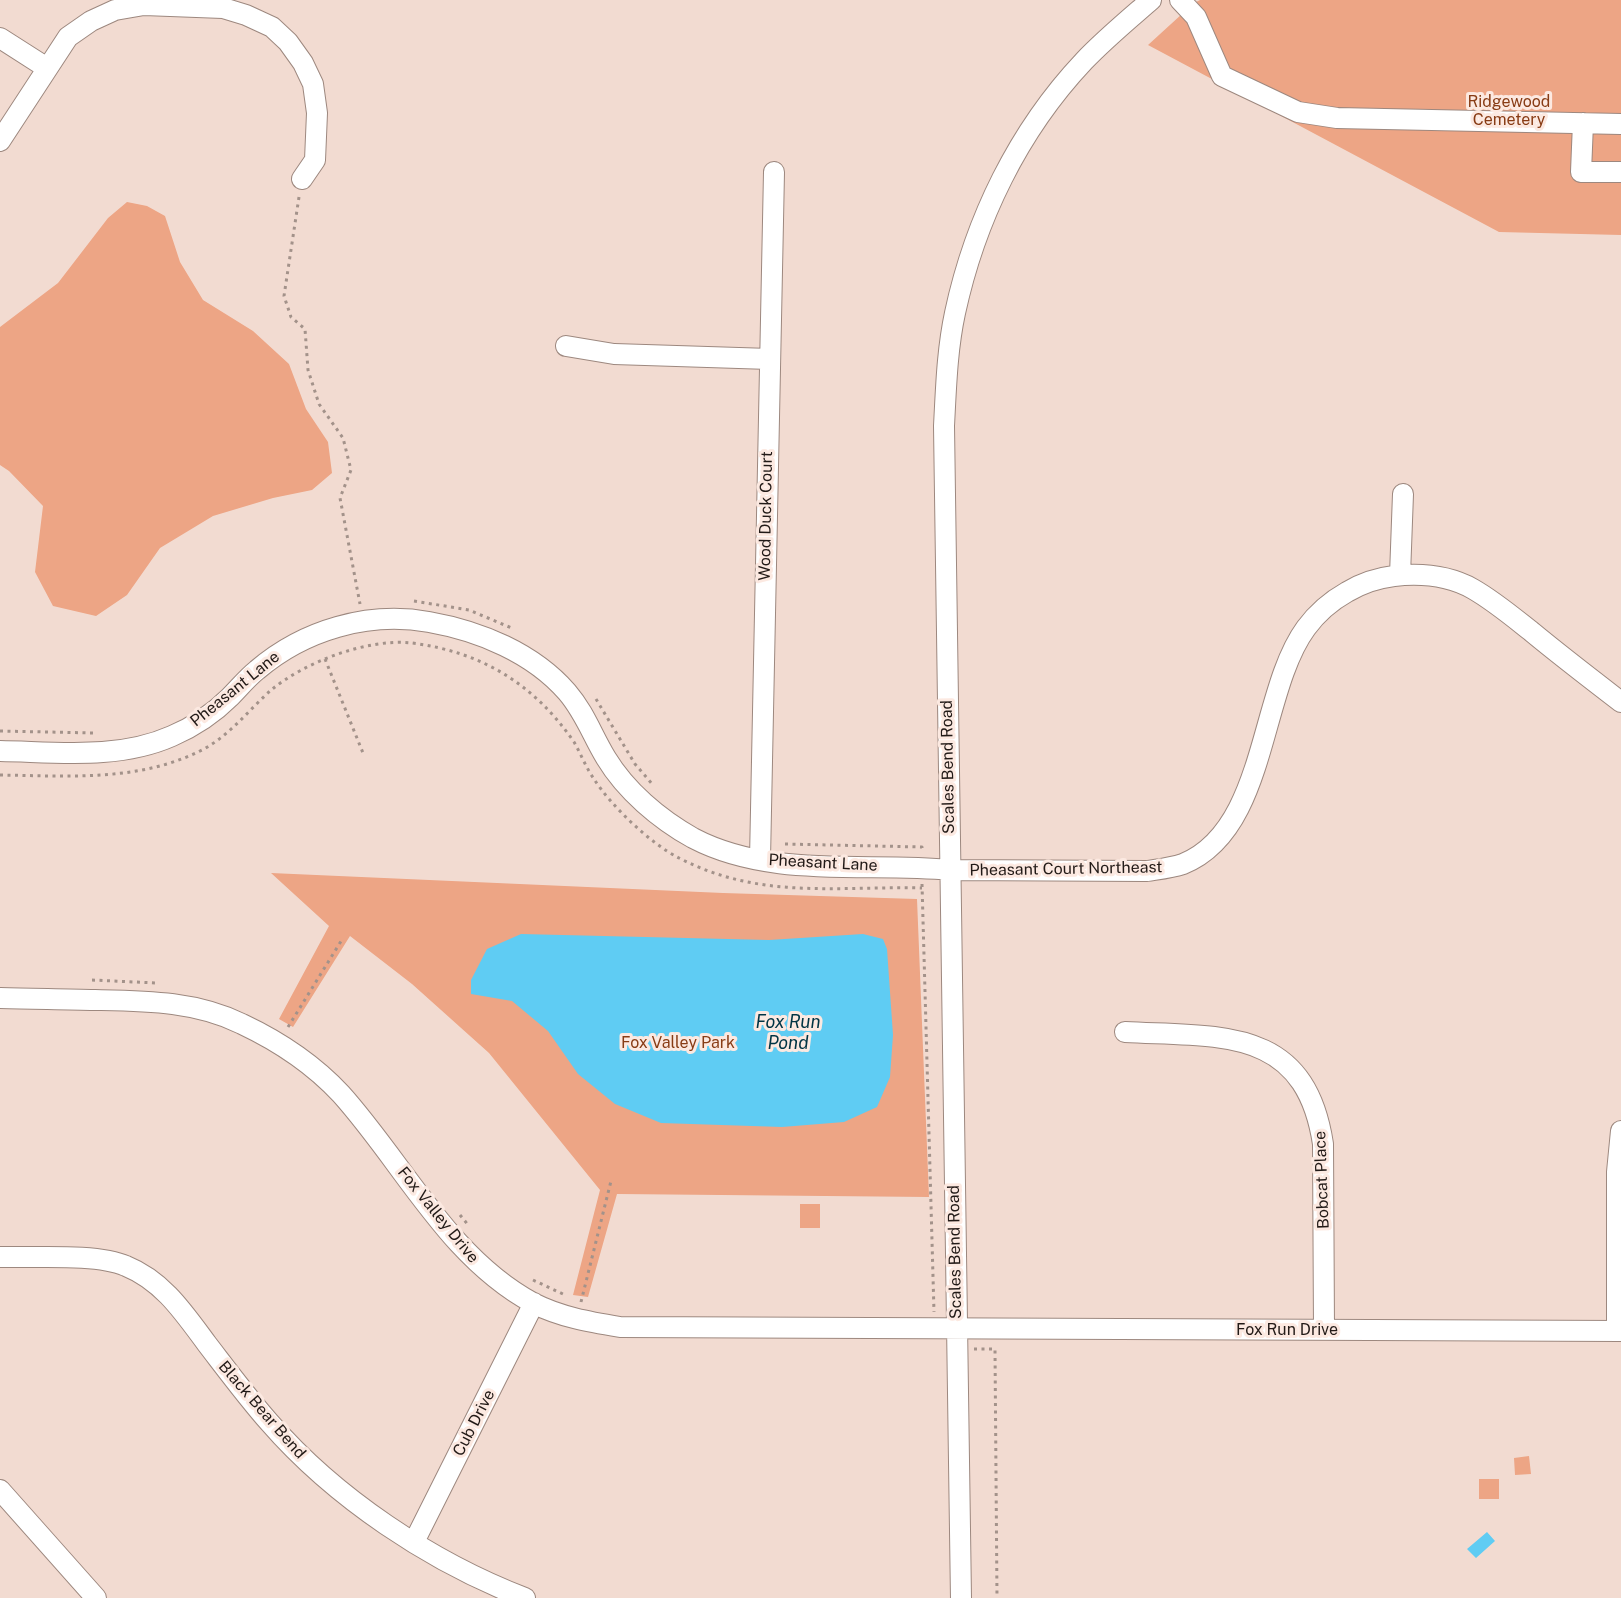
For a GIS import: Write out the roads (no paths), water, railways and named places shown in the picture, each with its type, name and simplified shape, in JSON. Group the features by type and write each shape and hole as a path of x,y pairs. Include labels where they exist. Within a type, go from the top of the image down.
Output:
{"street":[{"name":"Scales Bend Road","path":"961,1598 944,426 947,366 954,315 968,263 988,209 1006,170 1053,97 1083,62 1151,0"},
{"path":"1180,0 1196,18 1222,76 1298,112 1337,118 1621,124"},
{"path":"0,141 68,38 91,21 115,10 144,5 223,8 272,27 288,42 303,63 313,84 317,113 315,160 302,179"},
{"path":"0,38 47,68"},
{"path":"1583,123 1581,172 1621,172"},
{"name":"Wood Duck Court","path":"759,850 774,172"},
{"path":"566,346 614,354 770,359"},
{"path":"1400,575 1403,494"},
{"name":"Pheasant Court Northeast","path":"950,870 1147,871 1177,866 1201,854 1229,824 1242,800 1284,674 1305,629 1335,599 1380,577 1433,575 1472,588 1499,605 1621,702"},
{"name":"Pheasant Lane","path":"0,751 111,753 146,746 174,736 202,720 228,700 256,670 286,649 315,634 349,622 389,619 427,621 466,630 509,648 544,670 567,691 587,718 605,757 622,781 668,822 693,837 725,852 759,850 794,865 950,870"},
{"name":"Fox Valley Drive","path":"0,998 152,1001 192,1007 241,1023 295,1054 340,1093 471,1257 499,1281 534,1303 581,1307 620,1327 956,1319"},
{"name":"Bobcat Place","path":"1125,1032 1241,1040 1265,1049 1279,1058 1297,1075 1307,1089 1319,1120 1323,1144 1324,1330"},
{"path":"1619,1331 1617,1172 1621,1131"},
{"name":"Black Bear Bend","path":"0,1257 97,1259 125,1265 153,1280 178,1305 268,1422 298,1454 347,1497 376,1519 414,1542 486,1581 525,1598"},
{"name":"Cub Drive","path":"414,1542 534,1303"},
{"name":"Fox Run Drive","path":"956,1319 1324,1330 1619,1331"},
{"path":"0,1490 96,1598"}],"water":[{"name":"Fox Run Pond","path":"521,934 769,940 863,934 883,939 887,949 893,1035 890,1077 877,1107 844,1122 782,1127 661,1123 615,1104 578,1074 548,1031 512,1001 471,994 471,980 487,949"},
{"path":"1487,1532 1495,1541 1476,1558 1467,1549"}],"park label":[{"name":"Ridgewood Cemetery","path":"1509,111"},
{"name":"Fox Valley Park","path":"678,1043"}]}
